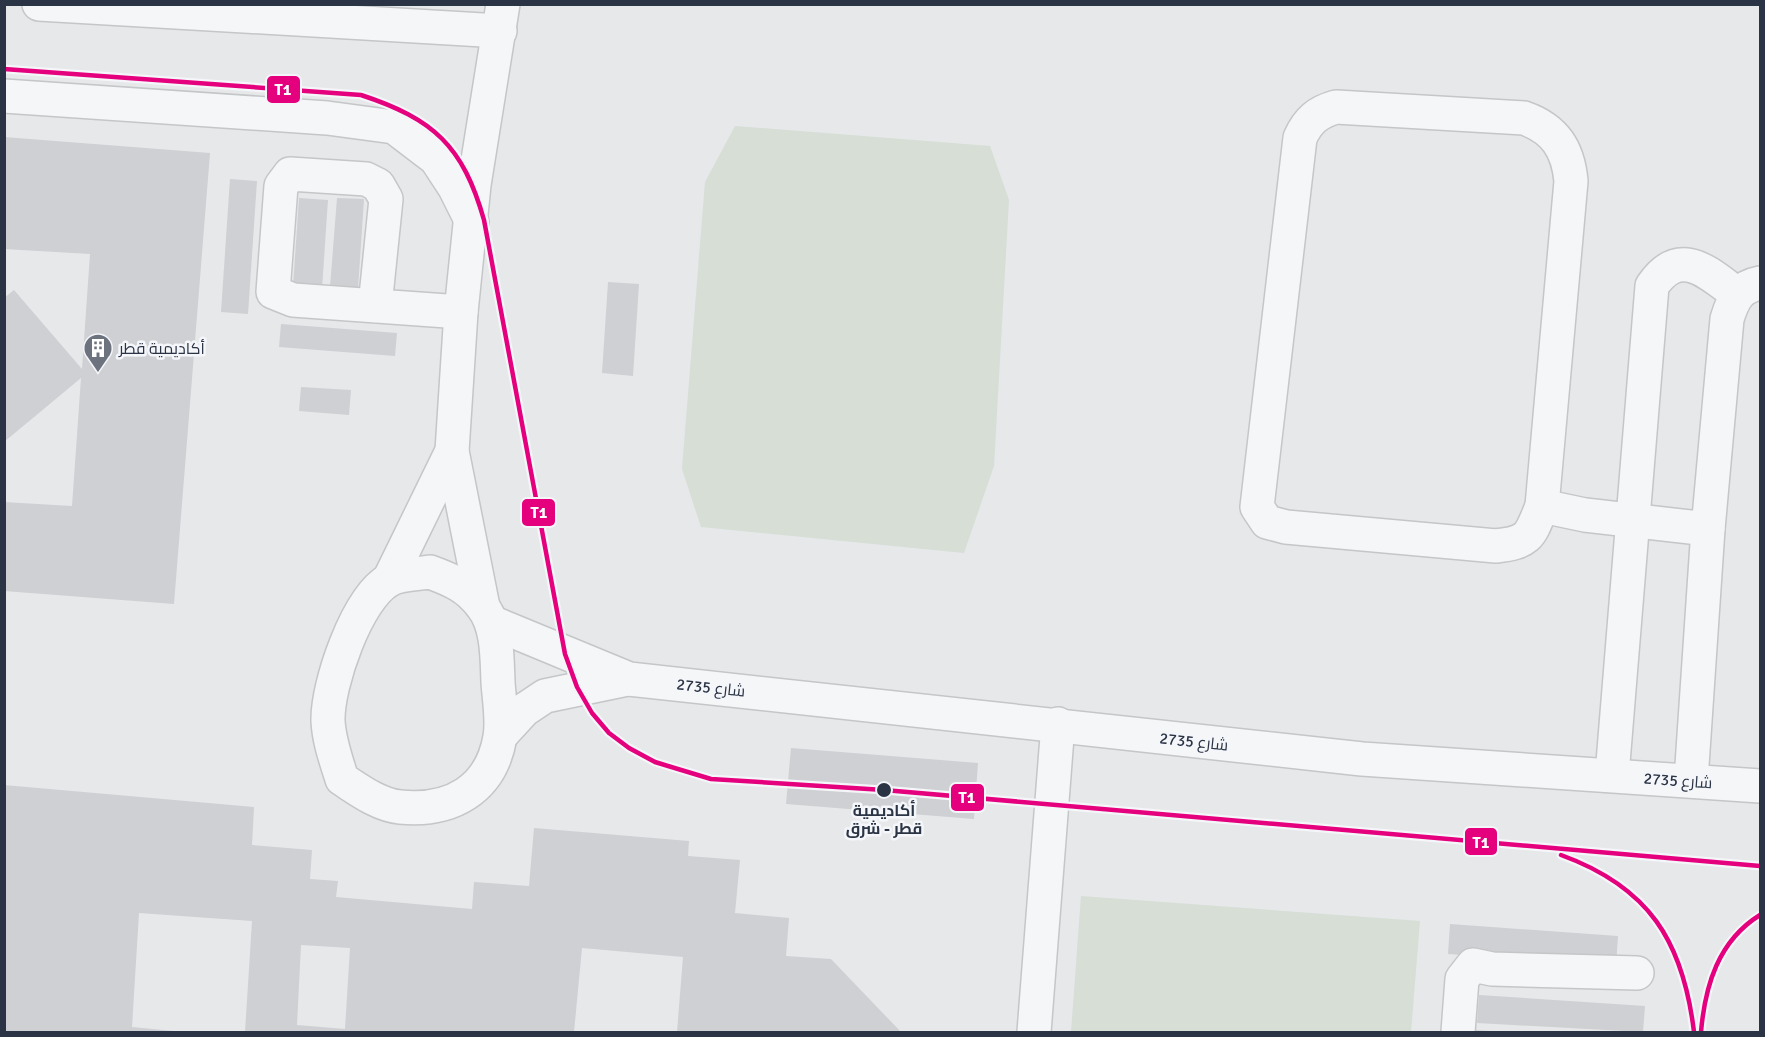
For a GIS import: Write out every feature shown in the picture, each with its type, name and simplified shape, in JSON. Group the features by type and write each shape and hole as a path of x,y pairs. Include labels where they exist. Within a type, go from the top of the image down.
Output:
{"street":[{"path":"39,4 501,18 474,185 461,312 452,451 496,654 501,735 495,755 481,783 459,800 432,805 399,807 370,797 342,779 332,747 328,719 335,669 364,606 389,580 452,451"},
{"path":"4,96 327,118 394,127 436,159 472,222"},
{"path":"1336,107 1524,118 1540,124 1553,134 1564,148 1570,164 1571,182 1542,506 1530,536 1518,543 1496,546 1286,527 1266,522 1257,507 1300,138 1312,118 1323,111 1336,107"},
{"path":"375,306 386,199 378,185 366,179 290,174 281,186 273,292 293,300 375,306 461,312"},
{"path":"1612,775 1652,286 1661,273 1676,265 1692,265 1749,289 1727,319 1708,529 1691,780"},
{"path":"1542,506 1708,529"},
{"path":"389,580 430,572 461,584 487,615"},
{"name":"شارع 2735","path":"487,615 629,678 1362,759 1761,786"},
{"name":"شارع 2735","path":"501,735 524,710 545,696 629,678"},
{"path":"1034,1032 1058,724"},
{"path":"1458,1032 1462,979 1473,965 1492,969 1637,973"}],"shaded area":[{"path":"735,126 990,146 1009,200 994,466 964,553 701,527 682,469 705,182"},
{"path":"1081,896 1420,921 1411,1032 1071,1032"}],"building":[{"name":"أكاديمية قطر","path":"4,137 210,153 174,604 4,591 4,502 72,506 81,378 4,442 4,298 14,290 82,369 90,254 4,249"},
{"path":"230,179 257,181 248,314 221,312"},
{"path":"299,198 328,200 322,289 293,287"},
{"path":"337,198 364,199 358,289 330,287"},
{"path":"608,282 639,284 633,376 602,373"},
{"path":"281,324 397,333 395,356 279,347"},
{"path":"301,387 351,390 349,415 299,411"},
{"path":"791,748 978,763 974,819 786,804"},
{"path":"4,785 254,807 252,845 312,850 310,879 338,881 336,897 472,909 474,882 529,886 534,828 689,841 688,856 740,860 735,913 789,918 786,956 831,959 901,1032 677,1032 683,957 582,948 574,1032 245,1032 252,921 139,913 132,1027 184,1032 4,1032","holes":["301,945 350,948 345,1029 297,1025"]},
{"path":"1450,924 1618,936 1616,966 1448,954"},
{"path":"1479,995 1645,1006 1643,1032 1477,1023"}],"tram line":[{"path":"1508,843 1760,866"}],"transit line":[{"name":"T1","path":"4,69 361,95 408,114 442,139 455,154 466,173 476,194 484,220 565,654 577,687 592,713 609,733 629,748 655,762 711,779 884,790 1760,866"},
{"name":"T1","path":"1561,855 1592,868 1617,883 1639,901 1656,921 1670,944 1681,970 1694,1032"},
{"name":"T1","path":"1701,1032 1706,998 1716,966 1734,938 1760,915"}],"place":[{"name":"أكاديمية قطر","path":"98,374"},
{"name":"أكاديمية قطر - شرق","path":"884,790"}]}
